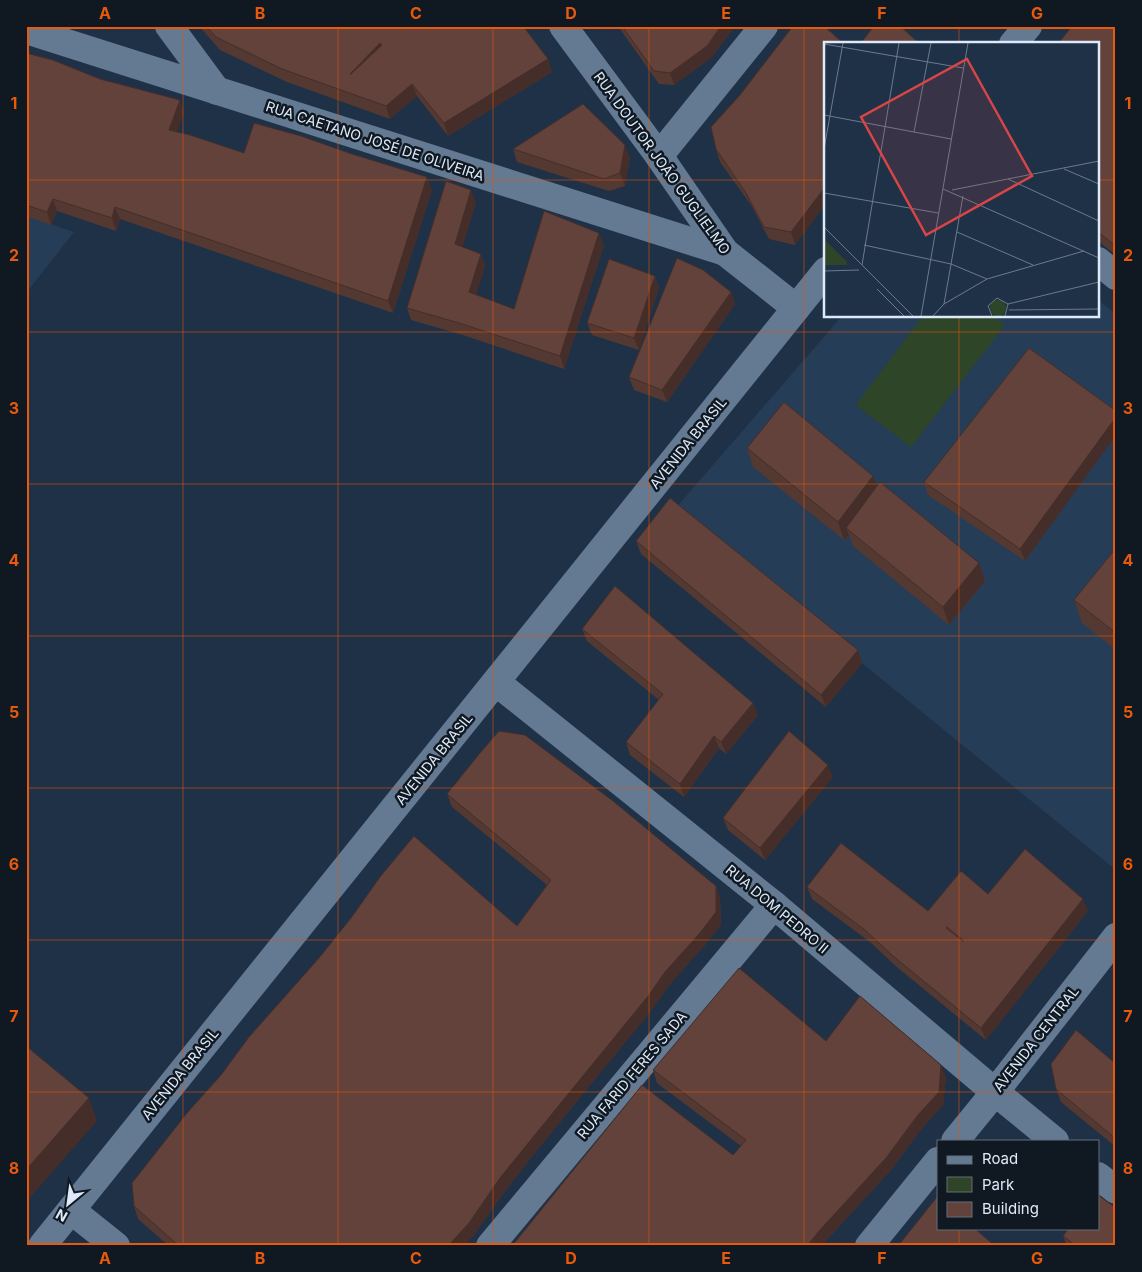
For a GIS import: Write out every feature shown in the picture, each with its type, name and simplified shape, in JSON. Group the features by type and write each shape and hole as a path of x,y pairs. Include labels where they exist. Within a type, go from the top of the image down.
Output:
{"street":[{"path":"169,26 217,91"},
{"name":"RUA DOUTOR JOÃO GUGLIELMO","path":"563,26 725,252 796,308"},
{"path":"658,156 764,26"},
{"path":"1015,42 1028,26"},
{"name":"RUA CAETANO JOSÉ DE OLIVEIRA","path":"26,30 725,252"},
{"path":"1100,263 1116,276"},
{"name":"AVENIDA BRASIL","path":"42,1246 824,273"},
{"name":"RUA DOM PEDRO II","path":"496,682 774,905 1054,1140"},
{"name":"RUA FARID FERES SADA","path":"490,1246 774,905"},
{"name":"AVENIDA CENTRAL","path":"956,1140 1116,937"},
{"path":"869,1246 937,1163"},
{"path":"1100,1178 1116,1190"},
{"path":"71,1210 116,1246"}],"shaded area":[{"path":"26,216 74,232 26,293"},
{"path":"1100,302 1116,314 1116,870 674,510 840,318 1100,318"}],"green space":[{"path":"921,318 996,318 1005,325 911,447 856,405"}],"building":[{"path":"206,26 523,26 548,59 444,123 412,84 386,106 282,69 216,37","holes":["380,43 382,45 351,74 350,74"]},
{"path":"622,26 721,26 707,46 670,73 654,71"},
{"path":"793,26 824,26 842,42 824,42 824,189 791,232 764,227 746,193 716,149 711,127 740,95"},
{"path":"874,26 900,26 918,42 862,42"},
{"path":"1072,26 1116,26 1116,246 1100,234 1100,42 1060,42"},
{"path":"26,53 53,60 100,79 180,100 169,130 244,153 254,123 301,136 427,177 388,301 115,207 112,218 53,199 47,212 26,205"},
{"path":"583,104 625,145 620,173 604,179 513,149"},
{"path":"446,181 471,190 455,244 481,254 469,292 514,309 544,211 599,233 560,356 407,308"},
{"path":"677,258 703,270 731,292 662,390 629,377"},
{"path":"609,259 655,276 634,338 587,323"},
{"path":"1029,348 1116,411 1116,417 1020,549 924,482"},
{"path":"784,402 873,476 838,522 747,448"},
{"path":"880,482 979,563 943,607 846,528"},
{"path":"670,498 858,650 821,695 636,541"},
{"path":"1116,548 1116,633 1074,600"},
{"path":"615,586 753,703 721,742 714,736 680,784 626,742 663,694 582,629"},
{"path":"499,731 525,735 613,801 716,886 716,912 665,972 649,995 500,1178 469,1223 448,1246 179,1246 134,1206 132,1183 187,1113 221,1075 249,1037 319,958 380,877 414,836 517,926 551,880 447,794"},
{"path":"789,731 828,765 760,848 723,818"},
{"path":"841,843 928,911 961,871 988,894 1025,849 1083,899 981,1028 893,956 865,930 807,887","holes":["947,927 963,941 946,928"]},
{"path":"739,968 826,1041 860,996 941,1065 939,1092 918,1115 886,1158 807,1246 666,1246 663,1244 662,1246 512,1246 642,1085 733,1155 746,1140 653,1070"},
{"path":"1076,1030 1116,1064 1116,1139 1056,1089 1051,1064"},
{"path":"26,1046 89,1098 26,1170"},
{"path":"1100,1196 1116,1208 1116,1246 1076,1246 1063,1236 1068,1230 1100,1230"},
{"path":"937,1197 937,1230 976,1230 995,1246 898,1246"}]}
